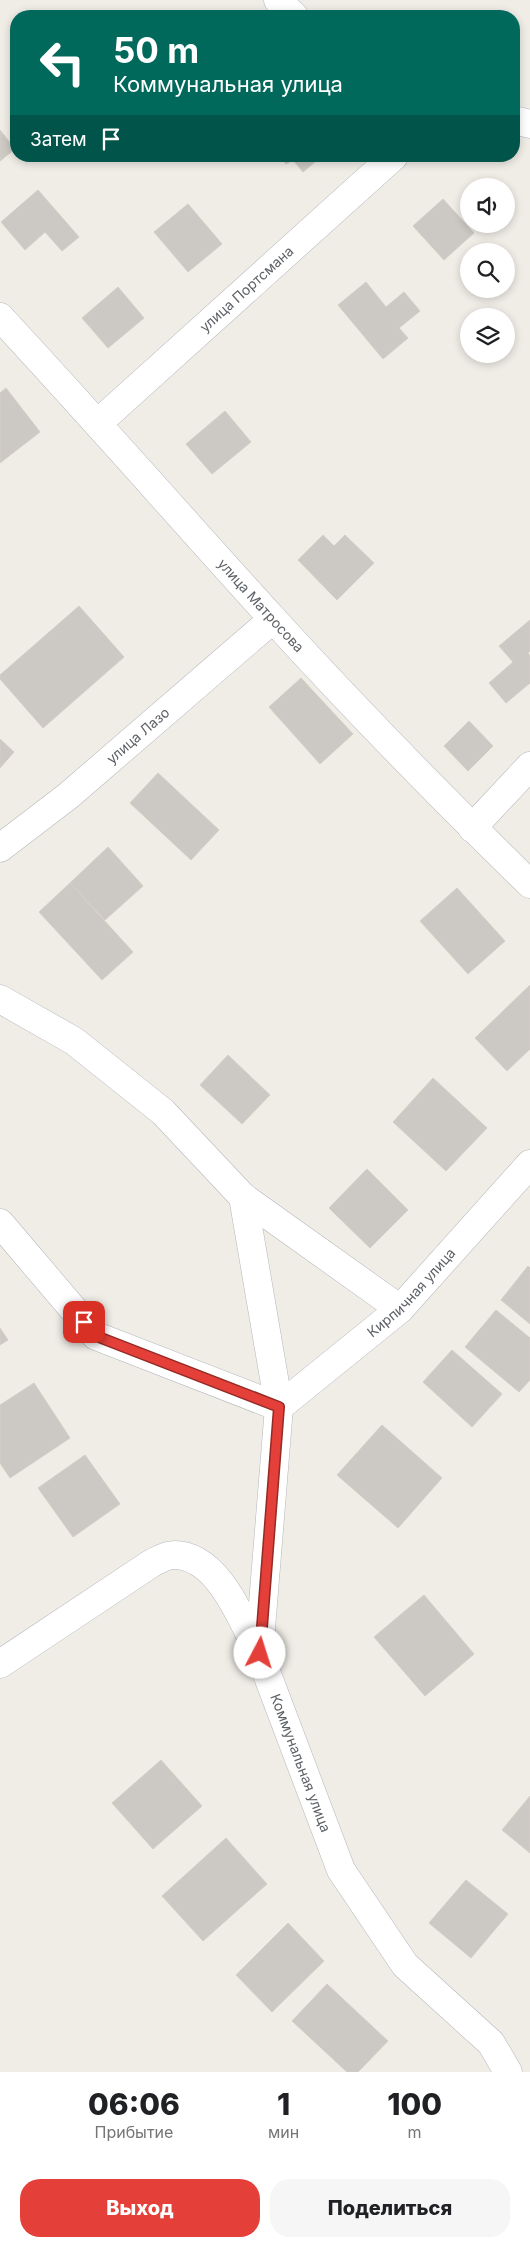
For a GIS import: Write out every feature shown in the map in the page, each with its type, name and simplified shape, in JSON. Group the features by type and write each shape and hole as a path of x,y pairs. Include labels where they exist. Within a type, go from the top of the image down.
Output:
{"street":[{"path":"278,0 288,10"},
{"name":"улица Портсмана","path":"98,423 387,162"},
{"name":"улица Матросова","path":"0,317 98,423 272,619 472,828 530,884"},
{"name":"улица Лазо","path":"0,848 68,796 272,619"},
{"path":"472,828 530,766"},
{"path":"0,1000 74,1041 164,1112 243,1197 400,1309"},
{"name":"Кирпичная улица","path":"279,1407 400,1309 530,1164"},
{"name":"Коммунальная улица","path":"243,1197 279,1407 260,1653 341,1870 405,1965 491,2043 508,2072"},
{"path":"0,1222 96,1336 279,1407"},
{"path":"0,1664 152,1563 172,1554 194,1558 212,1572 230,1598 260,1653"}],"building":[{"path":"0,130 10,143 10,153 0,161"},
{"path":"295,162 315,162 303,172"},
{"path":"38,190 79,237 62,251 45,232 25,250 1,222"},
{"path":"443,199 460,218 460,233 474,233 463,243 460,243 460,246 444,260 413,226"},
{"path":"188,204 222,244 188,272 154,232"},
{"path":"366,282 386,307 404,292 420,311 399,328 408,338 383,359 338,305"},
{"path":"118,287 144,318 108,348 82,318"},
{"path":"6,388 40,432 0,463 0,393"},
{"path":"225,411 251,442 212,474 186,444"},
{"path":"323,535 334,546 345,535 374,563 337,600 298,560"},
{"path":"79,606 124,657 43,728 0,679 0,675"},
{"path":"530,620 530,651 528,653 530,656 530,683 506,703 489,683 513,662 499,646"},
{"path":"301,678 353,734 320,764 269,707"},
{"path":"469,721 493,746 468,771 444,746"},
{"path":"0,739 14,752 0,768"},
{"path":"158,773 219,830 191,860 130,803"},
{"path":"108,847 143,886 105,920 70,883"},
{"path":"70,883 133,952 102,980 39,912"},
{"path":"457,888 505,941 468,974 420,921"},
{"path":"530,985 530,1049 507,1071 475,1038"},
{"path":"228,1055 270,1095 242,1124 200,1085"},
{"path":"433,1078 487,1128 446,1171 393,1122"},
{"path":"367,1169 408,1210 370,1248 329,1208"},
{"path":"528,1266 530,1268 530,1324 501,1300"},
{"path":"496,1310 530,1338 530,1380 519,1392 465,1347"},
{"path":"0,1328 8,1340 0,1345"},
{"path":"452,1350 502,1394 472,1427 423,1382"},
{"path":"34,1383 70,1438 10,1478 0,1463 0,1405"},
{"path":"382,1425 442,1478 398,1528 337,1475"},
{"path":"85,1455 120,1504 73,1537 38,1488"},
{"path":"424,1595 474,1654 425,1696 374,1637"},
{"path":"161,1760 202,1806 153,1849 112,1803"},
{"path":"530,1796 530,1853 502,1830"},
{"path":"226,1838 267,1884 203,1941 162,1896"},
{"path":"466,1880 508,1914 471,1958 429,1923"},
{"path":"288,1923 324,1961 272,2012 236,1975"},
{"path":"327,1984 388,2041 358,2072 347,2072 292,2021"}],"route":[{"path":"84,1322 96,1336 279,1407 260,1653"}]}
